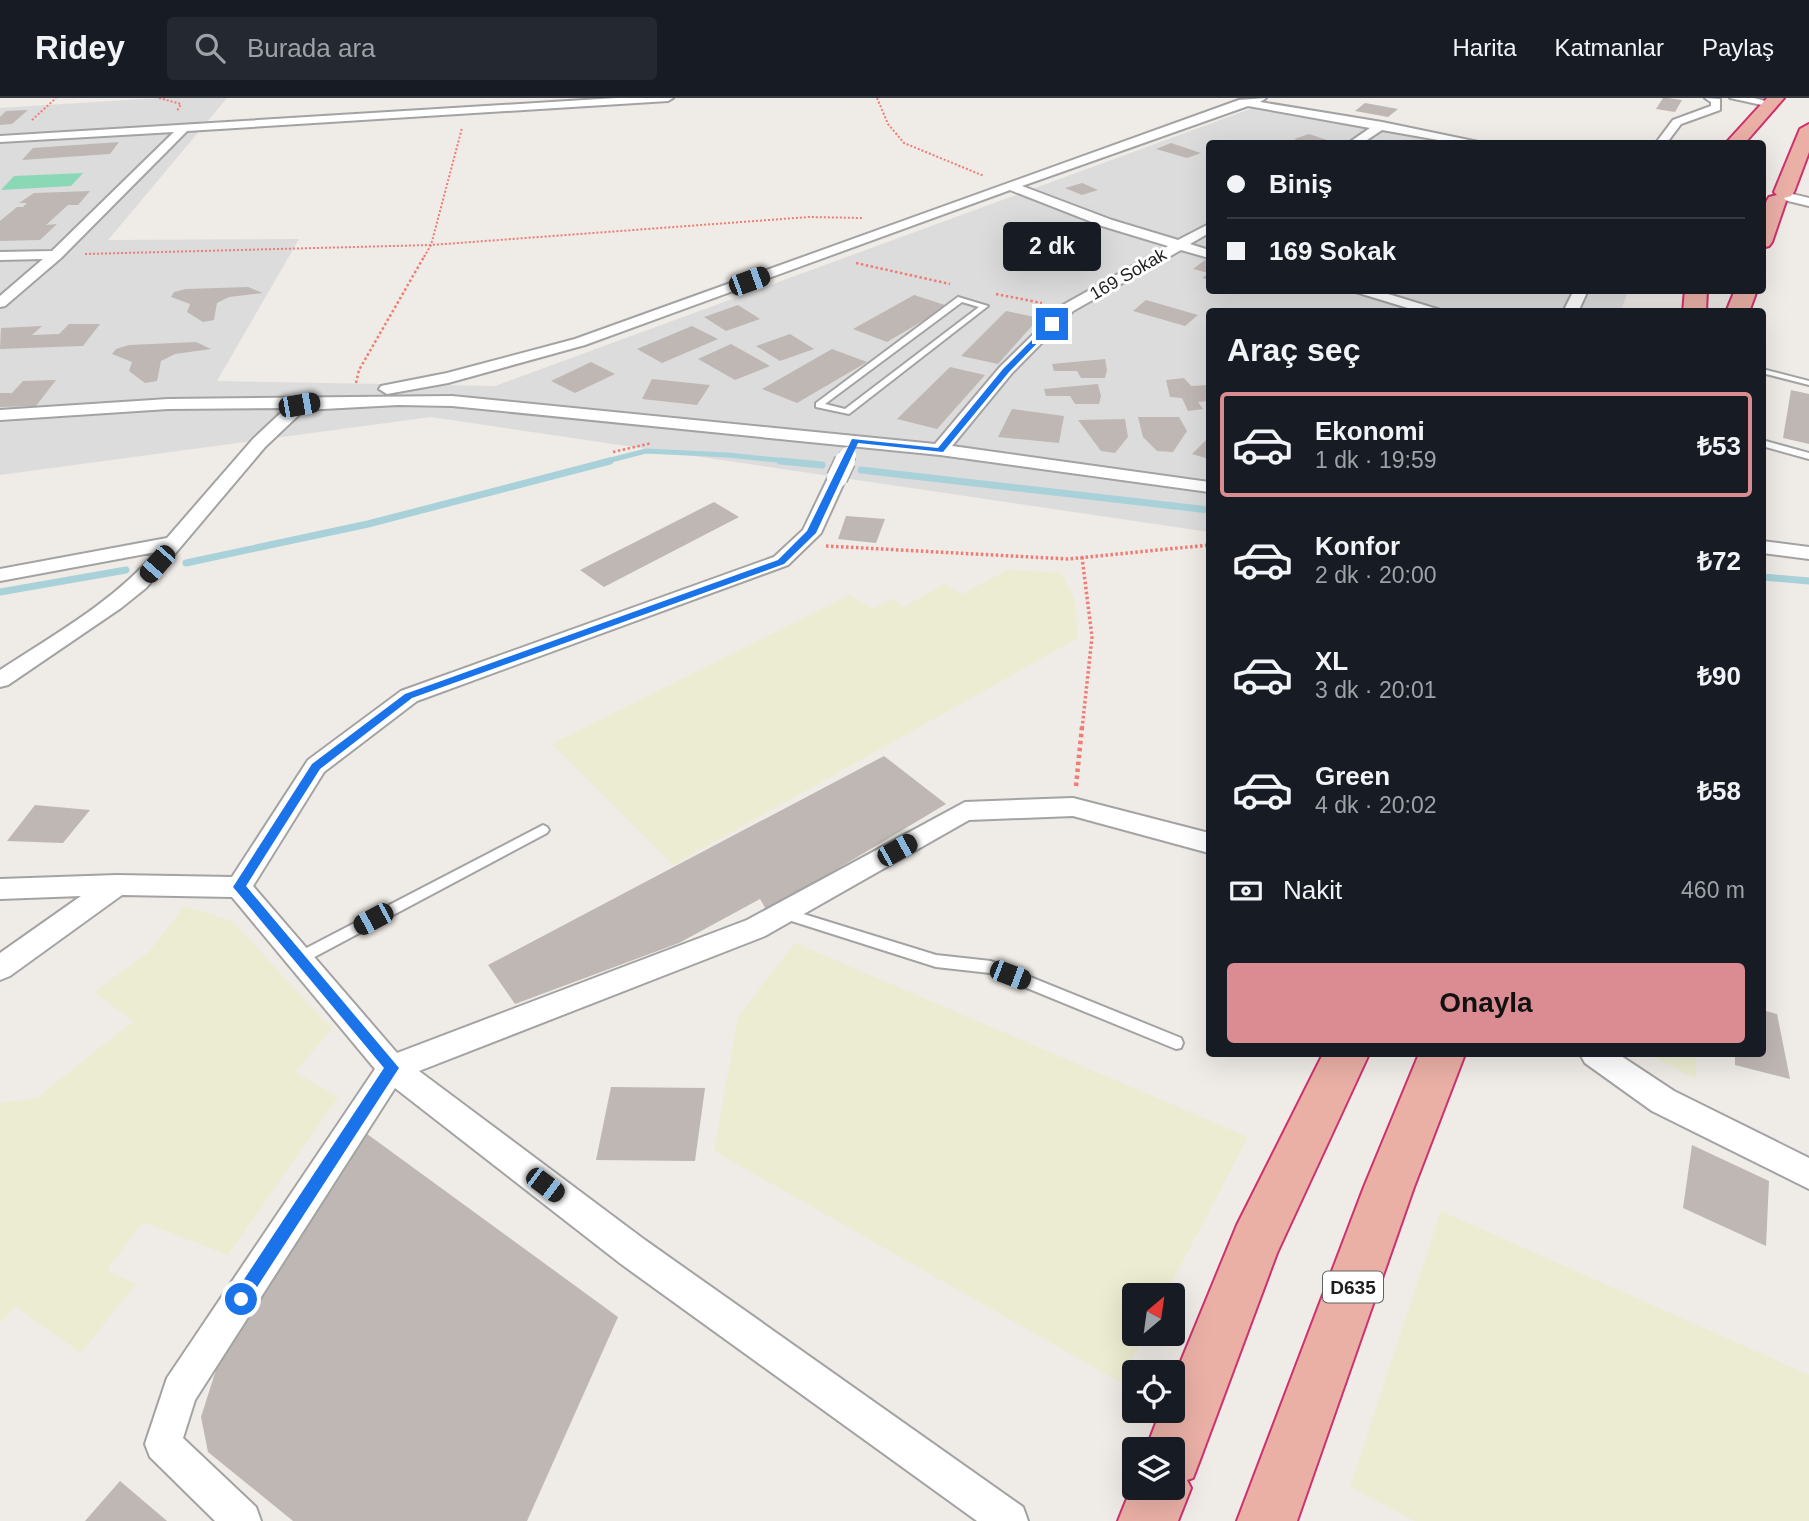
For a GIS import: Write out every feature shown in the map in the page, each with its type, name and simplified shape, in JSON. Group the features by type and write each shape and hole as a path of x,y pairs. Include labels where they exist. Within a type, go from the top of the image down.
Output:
{"highway":[{"path":"1738,140 1774,101"},
{"path":"1766,228 1775,195 1809,129"},
{"path":"1180,1437 1255,1243 1345,1057"},
{"name":"D635","path":"1267,1521 1389,1187 1441,1057"},
{"path":"1148,1521 1156,1500"}],"street":[{"path":"0,139 668,98"},
{"path":"1218,98 1254,101 1462,140"},
{"path":"1663,140 1677,122 1716,108 1716,101 1710,98"},
{"path":"1735,98 1774,101"},
{"path":"0,680 114,604 139,584 259,443 299,405 448,378 580,342 1254,101"},
{"path":"1358,140 1382,125"},
{"path":"0,303 56,255 184,128"},
{"path":"1011,186 1178,246 1206,253"},
{"path":"1775,195 1809,202"},
{"name":"169 Sokak","path":"940,450 1006,370 1068,308 1206,230"},
{"path":"0,256 56,255"},
{"path":"1371,294 1425,308"},
{"path":"0,415 168,404 299,405 398,400 452,401 851,448 940,450 1206,487"},
{"path":"239,887 316,766 409,696 781,562 811,533 851,448"},
{"path":"0,575 174,543"},
{"path":"1766,548 1809,553"},
{"path":"242,1521 163,1444 180,1391 392,1068 756,928 965,811 1073,807 1206,842"},
{"path":"0,968 117,885"},
{"path":"0,889 117,885 239,887 392,1068 633,1252 1009,1521"},
{"path":"1599,1057 1663,1101 1809,1174"}],"lane":[{"path":"961,299 984,306 846,412 820,405 961,299"},
{"path":"1766,372 1809,383"},
{"path":"1766,444 1809,456"},
{"path":"300,958 543,830"},
{"path":"783,913 936,961 991,967 1177,1043"}],"path":[{"path":"877,98 888,124 904,142 930,155 1011,186"},
{"path":"353,395 359,370 431,245 467,111"},
{"path":"56,255 431,245 809,217 908,223"},
{"path":"821,255 953,285"},
{"path":"992,293 1068,308"},
{"path":"801,542 840,549 1082,557 1206,545"},
{"path":"1073,807 1092,637 1082,557"}],"shaded area":[{"path":"159,98 227,98 108,240 299,239 217,381 495,386 1253,108 1427,140 1206,140 1206,294 1627,294 1622,308 1206,308 1206,532 431,417 0,475 0,108"}],"green space":[{"path":"83,173 71,186 1,190 14,176"},
{"path":"1008,570 1061,573 1075,601 1078,638 673,865 552,744 849,595 873,609 892,599 904,607 944,584 962,594"},
{"path":"184,906 232,921 332,1029 295,1072 338,1097 228,1255 143,1222 107,1270 136,1284 81,1353 16,1307 0,1323 0,1103 37,1098 133,1021 94,992 149,952"},
{"path":"795,943 1248,1137 1171,1283 1122,1283 1122,1346 1139,1346 1131,1360 1122,1360 1120,1382 714,1151 738,1017"},
{"path":"1653,1057 1695,1057 1696,1079"},
{"path":"1441,1211 1809,1375 1809,1521 1415,1521 1350,1487"}],"building":[{"path":"1663,98 1682,100 1675,112 1656,109"},
{"path":"1365,103 1398,109 1388,117 1355,111"},
{"path":"28,110 12,124 0,125 0,117 6,111"},
{"path":"1309,134 1327,140 1297,140 1294,139"},
{"path":"119,142 110,154 22,160 33,148"},
{"path":"1171,143 1201,153 1187,158 1156,149"},
{"path":"1082,183 1098,190 1082,195 1065,188"},
{"path":"90,191 78,205 68,205 46,225 57,224 40,240 0,241 0,221 17,207 23,207 27,203 19,203 34,193"},
{"path":"1205,260 1206,260 1206,272 1193,269"},
{"path":"248,287 263,293 229,297 217,303 214,320 203,322 187,312 190,304 171,297 174,292 186,289"},
{"path":"914,295 948,306 887,342 853,329"},
{"path":"1146,300 1198,315 1185,326 1133,311"},
{"path":"738,305 760,319 726,331 704,317"},
{"path":"1006,311 1039,318 998,364 961,356"},
{"path":"69,324 100,324 83,346 0,349 1,328 42,326 32,335 59,334"},
{"path":"692,326 718,339 662,363 637,349"},
{"path":"790,334 814,349 780,361 756,346"},
{"path":"196,342 211,349 175,354 161,361 157,381 145,383 129,371 132,362 112,354 116,349 129,345"},
{"path":"731,344 770,366 735,380 698,359"},
{"path":"832,349 867,362 797,403 762,389"},
{"path":"1105,359 1105,378 1081,378 1077,371 1054,371 1052,364"},
{"path":"591,362 615,374 575,393 551,381"},
{"path":"950,367 985,375 937,429 897,419"},
{"path":"1184,378 1191,386 1206,385 1206,401 1198,402 1203,409 1188,411 1182,398 1170,397 1166,380"},
{"path":"652,379 710,385 697,405 642,399"},
{"path":"56,380 36,406 0,407 0,393 12,393 23,381"},
{"path":"1098,384 1101,396 1099,404 1075,404 1070,396 1046,396 1044,389"},
{"path":"1791,390 1809,394 1809,444 1783,438"},
{"path":"1012,409 1064,416 1059,443 998,437"},
{"path":"1138,417 1179,417 1187,431 1173,452 1157,451 1143,437"},
{"path":"1125,419 1128,437 1115,453 1101,451 1078,420"},
{"path":"1206,440 1206,458 1192,454"},
{"path":"714,502 739,517 604,587 580,570"},
{"path":"846,516 885,519 876,543 838,539"},
{"path":"884,756 946,804 767,911 760,899 679,943 515,1004 488,965"},
{"path":"35,805 90,810 63,843 7,841"},
{"path":"1766,1011 1777,1014 1790,1079 1735,1065 1735,1057 1766,1057"},
{"path":"611,1087 705,1088 695,1161 596,1160"},
{"path":"363,1131 618,1317 527,1521 293,1521 208,1452 201,1417 221,1354"},
{"path":"1692,1145 1769,1181 1766,1246 1683,1208"},
{"path":"120,1481 167,1521 85,1521"}],"waterway":[{"path":"603,462 646,451 797,462"},
{"path":"186,563 368,524 610,461"},
{"path":"780,461 822,465"},
{"path":"861,470 1206,510"},
{"path":"0,592 126,570"},
{"path":"1766,577 1809,581"}],"route":[{"path":"241,1299 392,1068 239,887 316,766 409,696 781,562 811,533 855,441 940,450 1006,370 1052,324"}]}
